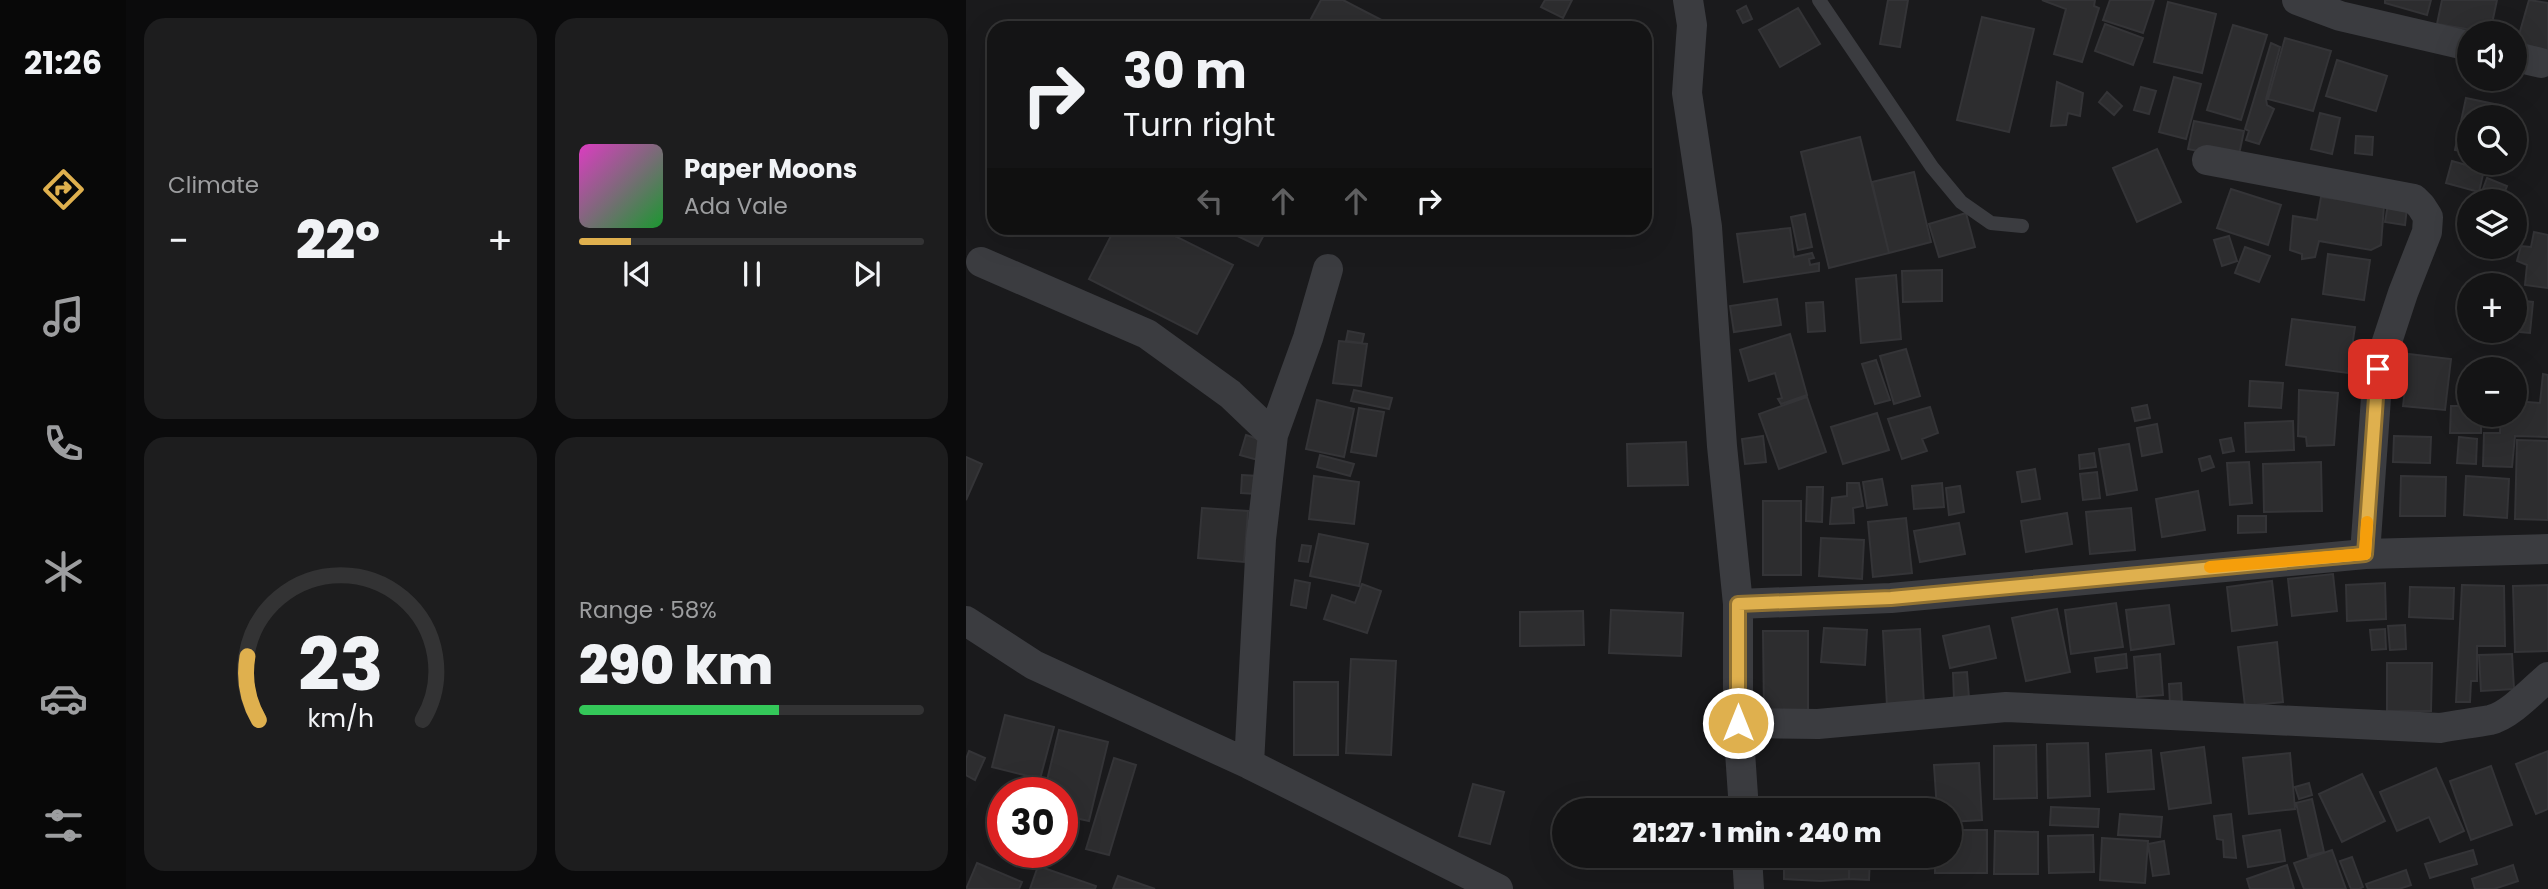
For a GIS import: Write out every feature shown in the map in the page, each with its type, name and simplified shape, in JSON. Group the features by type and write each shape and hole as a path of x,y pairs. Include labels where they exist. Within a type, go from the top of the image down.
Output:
{"street":[{"path":"1688,0 1692,25 1688,93 1707,227 1722,446 1738,604 1738,723 1743,798"},
{"path":"2297,0 2340,16 2457,43"},
{"path":"2207,160 2414,199 2428,218 2427,232 2378,369 2365,554"},
{"path":"981,262 1147,334 1230,394 1273,435"},
{"path":"1249,764 1261,539 1273,435 1308,338 1328,269"},
{"path":"1738,604 1891,598 2365,554 2548,549"},
{"path":"966,621 1034,665 1249,764 1498,889"},
{"path":"1738,723 1818,724 2006,707 2440,728 2476,720 2491,720 2520,703 2548,677"},
{"path":"1748,868 1749,889"}],"lane":[{"path":"1819,0 1932,167 1961,202 1992,223 2022,226"}],"building":[{"path":"1321,0 1343,0 1383,21 1310,21"},
{"path":"1545,0 1572,0 1563,18 1541,7"},
{"path":"1888,0 1908,0 1900,47 1880,44"},
{"path":"2042,0 2095,0 2094,6 2099,8 2082,62 2054,54 2066,9"},
{"path":"2110,0 2154,0 2143,33 2103,20"},
{"path":"2385,0 2431,0 2427,15 2385,3"},
{"path":"2442,0 2497,0 2493,21 2457,21 2457,27 2437,24"},
{"path":"2529,0 2548,3 2548,51 2527,45 2527,21 2523,21"},
{"path":"2168,2 2216,14 2202,73 2154,62"},
{"path":"1746,6 1752,19 1743,23 1737,11"},
{"path":"1798,8 1820,44 1780,67 1759,30"},
{"path":"1982,17 2034,29 2009,132 1957,120"},
{"path":"2105,24 2143,38 2133,65 2095,51"},
{"path":"2233,25 2267,35 2241,120 2207,110"},
{"path":"2285,38 2331,51 2313,111 2268,99"},
{"path":"2271,43 2280,47 2266,99 2267,105 2274,109 2259,144 2246,140 2249,131 2245,129"},
{"path":"2337,60 2387,76 2376,111 2326,96"},
{"path":"2174,77 2201,84 2186,139 2159,132"},
{"path":"2057,82 2083,93 2080,116 2068,113 2066,125 2051,126"},
{"path":"2141,87 2156,91 2149,114 2134,110"},
{"path":"2107,92 2122,106 2114,115 2099,102"},
{"path":"2466,98 2499,105 2465,105"},
{"path":"2320,113 2340,118 2332,154 2311,149"},
{"path":"2194,121 2244,131 2238,159 2188,149"},
{"path":"2356,136 2373,137 2372,155 2355,153"},
{"path":"1860,137 1889,253 1829,268 1801,152"},
{"path":"2157,149 2181,202 2137,222 2113,168"},
{"path":"2452,161 2457,162 2457,175 2483,175 2480,189 2446,183"},
{"path":"1914,172 1931,242 1889,253 1872,182"},
{"path":"2487,178 2507,186 2506,189 2483,189"},
{"path":"2231,189 2281,205 2268,245 2217,228"},
{"path":"2321,197 2384,205 2381,245 2371,250 2319,241 2315,257 2302,259 2302,254 2290,250 2293,216 2317,220"},
{"path":"2388,204 2407,207 2405,225 2385,222"},
{"path":"1966,213 1975,247 1939,257 1929,224"},
{"path":"1805,214 1812,247 1798,250 1791,217"},
{"path":"1790,228 1794,257 1812,253 1814,258 1809,259 1810,265 1819,263 1819,271 1744,282 1737,234"},
{"path":"2534,232 2548,235 2548,288 2527,285 2527,265 2517,261 2527,259 2527,247 2531,247"},
{"path":"1111,235 1173,235 1233,265 1197,334 1089,279"},
{"path":"1235,235 1264,235 1258,246"},
{"path":"2229,236 2237,261 2222,266 2214,240"},
{"path":"2245,247 2270,256 2259,282 2235,273"},
{"path":"2328,254 2370,260 2364,300 2323,294"},
{"path":"1942,270 1942,301 1903,302 1902,271"},
{"path":"1896,275 1901,339 1861,343 1856,279"},
{"path":"1777,299 1781,325 1734,332 1730,306"},
{"path":"2527,301 2533,302 2530,333 2527,333"},
{"path":"1823,302 1825,331 1808,332 1806,303"},
{"path":"2292,319 2355,327 2348,373 2286,365"},
{"path":"1348,331 1364,334 1362,343 1346,341"},
{"path":"1790,334 1807,395 1781,404 1778,399 1782,398 1775,373 1749,381 1740,350"},
{"path":"1339,341 1367,344 1361,386 1333,383"},
{"path":"1906,349 1920,396 1894,404 1880,356"},
{"path":"2409,354 2451,359 2445,410 2403,406"},
{"path":"1876,360 1890,400 1875,404 1862,364"},
{"path":"2543,374 2548,375 2548,437 2515,436 2512,467 2483,466 2484,433 2500,433 2500,427 2527,427 2527,402 2540,403"},
{"path":"2250,381 2283,383 2281,408 2249,406"},
{"path":"1354,390 1392,398 1389,409 1351,401"},
{"path":"2299,390 2338,393 2334,445 2307,446 2306,437 2298,436"},
{"path":"1807,397 1826,452 1779,469 1759,414"},
{"path":"1317,400 1354,409 1344,457 1306,449"},
{"path":"2147,405 2150,418 2135,421 2132,408"},
{"path":"2451,406 2457,406 2457,427 2481,427 2481,433 2450,433"},
{"path":"1930,407 1938,433 1922,439 1927,451 1902,459 1888,419"},
{"path":"1359,408 1384,412 1376,456 1351,452"},
{"path":"1877,413 1889,450 1843,464 1831,427"},
{"path":"2293,421 2294,450 2246,452 2245,423"},
{"path":"2157,424 2162,452 2142,456 2137,428"},
{"path":"1246,435 1264,441 1258,460 1240,455"},
{"path":"1763,436 1766,462 1745,464 1742,439"},
{"path":"2394,436 2431,437 2430,463 2393,462"},
{"path":"2459,437 2477,439 2476,464 2457,463"},
{"path":"2231,438 2234,451 2223,453 2220,440"},
{"path":"2517,440 2548,441 2548,520 2515,519"},
{"path":"1686,442 1688,485 1628,486 1627,444"},
{"path":"2129,444 2137,490 2107,495 2099,449"},
{"path":"2094,453 2096,467 2080,469 2079,455"},
{"path":"1320,455 1354,464 1350,476 1317,467"},
{"path":"2210,456 2214,467 2202,471 2199,459"},
{"path":"966,457 982,464 966,500"},
{"path":"2249,462 2252,503 2230,505 2227,463"},
{"path":"2321,462 2322,511 2264,512 2263,464"},
{"path":"2035,469 2040,499 2022,502 2017,472"},
{"path":"2097,472 2100,498 2083,500 2080,474"},
{"path":"1242,475 1258,476 1257,494 1241,493"},
{"path":"1314,476 1359,482 1354,524 1309,519"},
{"path":"2401,476 2446,477 2445,516 2400,516"},
{"path":"2466,476 2509,479 2507,518 2464,515"},
{"path":"1882,479 1887,505 1867,508 1863,482"},
{"path":"1847,483 1859,483 1863,506 1853,508 1854,523 1830,524 1832,498 1847,496"},
{"path":"1942,483 1944,507 1914,509 1912,486"},
{"path":"1960,486 1964,512 1949,515 1946,488"},
{"path":"1807,487 1823,487 1822,522 1806,521"},
{"path":"2198,491 2205,530 2162,537 2156,499"},
{"path":"1763,501 1801,501 1801,575 1763,575"},
{"path":"1202,508 1248,511 1244,562 1198,558"},
{"path":"2131,508 2135,550 2090,554 2086,512"},
{"path":"2067,513 2072,544 2026,552 2021,521"},
{"path":"2238,516 2266,516 2266,532 2238,533"},
{"path":"1906,518 1912,573 1873,577 1868,522"},
{"path":"1959,523 1965,554 1920,562 1914,531"},
{"path":"1319,534 1368,544 1359,586 1310,576"},
{"path":"1821,538 1864,540 1862,579 1819,576"},
{"path":"1302,545 1311,546 1308,562 1299,561"},
{"path":"2333,574 2337,611 2292,616 2288,579"},
{"path":"1295,580 1310,583 1306,608 1291,605"},
{"path":"2272,581 2277,625 2232,631 2227,587"},
{"path":"2385,583 2386,619 2347,621 2346,585"},
{"path":"1362,584 1381,591 1367,633 1324,619 1332,595 1355,603"},
{"path":"2462,585 2504,586 2505,646 2477,646 2477,681 2471,681 2470,702 2456,702"},
{"path":"2548,585 2548,651 2515,652 2513,586"},
{"path":"2410,587 2454,588 2453,619 2409,617"},
{"path":"2116,603 2123,647 2071,654 2065,610"},
{"path":"2169,605 2174,644 2131,650 2126,610"},
{"path":"2057,609 2070,672 2026,681 2012,618"},
{"path":"1611,610 1683,613 1681,656 1609,653"},
{"path":"1583,611 1584,645 1520,646 1520,612"},
{"path":"2405,625 2406,649 2390,650 2388,626"},
{"path":"1989,626 1996,658 1950,668 1943,636"},
{"path":"1824,628 1867,630 1865,665 1821,662"},
{"path":"1920,629 1924,704 1887,706 1883,631"},
{"path":"2385,629 2386,649 2372,650 2370,630"},
{"path":"1763,631 1808,631 1808,711 1764,712"},
{"path":"2277,642 2283,702 2245,706 2238,647"},
{"path":"2126,654 2127,668 2097,672 2095,658"},
{"path":"2160,654 2163,695 2137,697 2134,657"},
{"path":"2512,654 2514,689 2481,691 2479,655"},
{"path":"1351,659 1396,661 1391,755 1346,753"},
{"path":"2387,663 2432,663 2431,711 2387,711"},
{"path":"1967,672 1969,698 1954,699 1953,673"},
{"path":"1294,682 1338,682 1338,755 1294,755"},
{"path":"2181,683 2182,703 2170,704 2169,684"},
{"path":"1005,715 1054,727 1041,777 992,767"},
{"path":"1059,730 1108,742 1089,821 1078,819 1078,777 1048,777"},
{"path":"2088,743 2090,796 2048,798 2047,744"},
{"path":"2036,745 2037,798 1994,799 1994,746"},
{"path":"2204,747 2211,803 2169,809 2161,753"},
{"path":"2151,750 2154,789 2108,792 2106,754"},
{"path":"969,751 985,758 975,780 966,775"},
{"path":"2548,751 2548,809 2536,814 2516,764"},
{"path":"2290,753 2295,809 2249,814 2243,758"},
{"path":"1114,758 1136,765 1109,855 1086,849"},
{"path":"1979,763 1982,820 1962,821 1962,798 1936,798 1934,765"},
{"path":"2491,766 2512,825 2471,840 2450,781"},
{"path":"2436,768 2464,831 2440,842 2429,817 2397,831 2380,792"},
{"path":"2362,774 2385,821 2342,842 2319,794"},
{"path":"2309,783 2312,795 2299,799 2295,787"},
{"path":"1473,784 1504,792 1490,844 1459,836"},
{"path":"2312,799 2324,852 2308,856 2296,803"},
{"path":"2051,807 2099,809 2098,827 2050,825"},
{"path":"2120,814 2162,817 2160,837 2118,835"},
{"path":"2231,814 2236,858 2224,857 2223,840 2217,839 2214,816"},
{"path":"1962,830 1987,830 1987,873 1935,873 1935,868 1962,868"},
{"path":"2280,830 2285,861 2248,867 2243,836"},
{"path":"1995,831 2038,832 2038,874 1994,874"},
{"path":"2093,835 2094,872 2049,873 2048,836"},
{"path":"2102,838 2148,841 2145,883 2100,880"},
{"path":"2164,841 2169,874 2153,876 2148,844"},
{"path":"2332,850 2346,889 2304,889 2294,863"},
{"path":"2473,850 2477,864 2430,878 2425,864"},
{"path":"2352,857 2363,887 2359,889 2351,889 2340,861"},
{"path":"977,863 1022,882 1019,889 966,889"},
{"path":"2287,865 2294,889 2250,889 2247,879"},
{"path":"2513,865 2518,881 2494,889 2475,889 2472,879"},
{"path":"1037,868 1096,886 1095,889 1030,889"},
{"path":"1784,868 1849,868 1849,879 1784,879"},
{"path":"1849,868 1870,868 1869,880 1849,879"},
{"path":"2406,870 2411,885 2399,889 2368,889 2366,884"},
{"path":"1118,876 1155,889 1113,889"}],"slow traffic":[{"path":"2210,567 2365,554 2367,522"}],"route":[{"path":"1738,723 1738,604 1891,598 2365,554 2378,369"}]}
